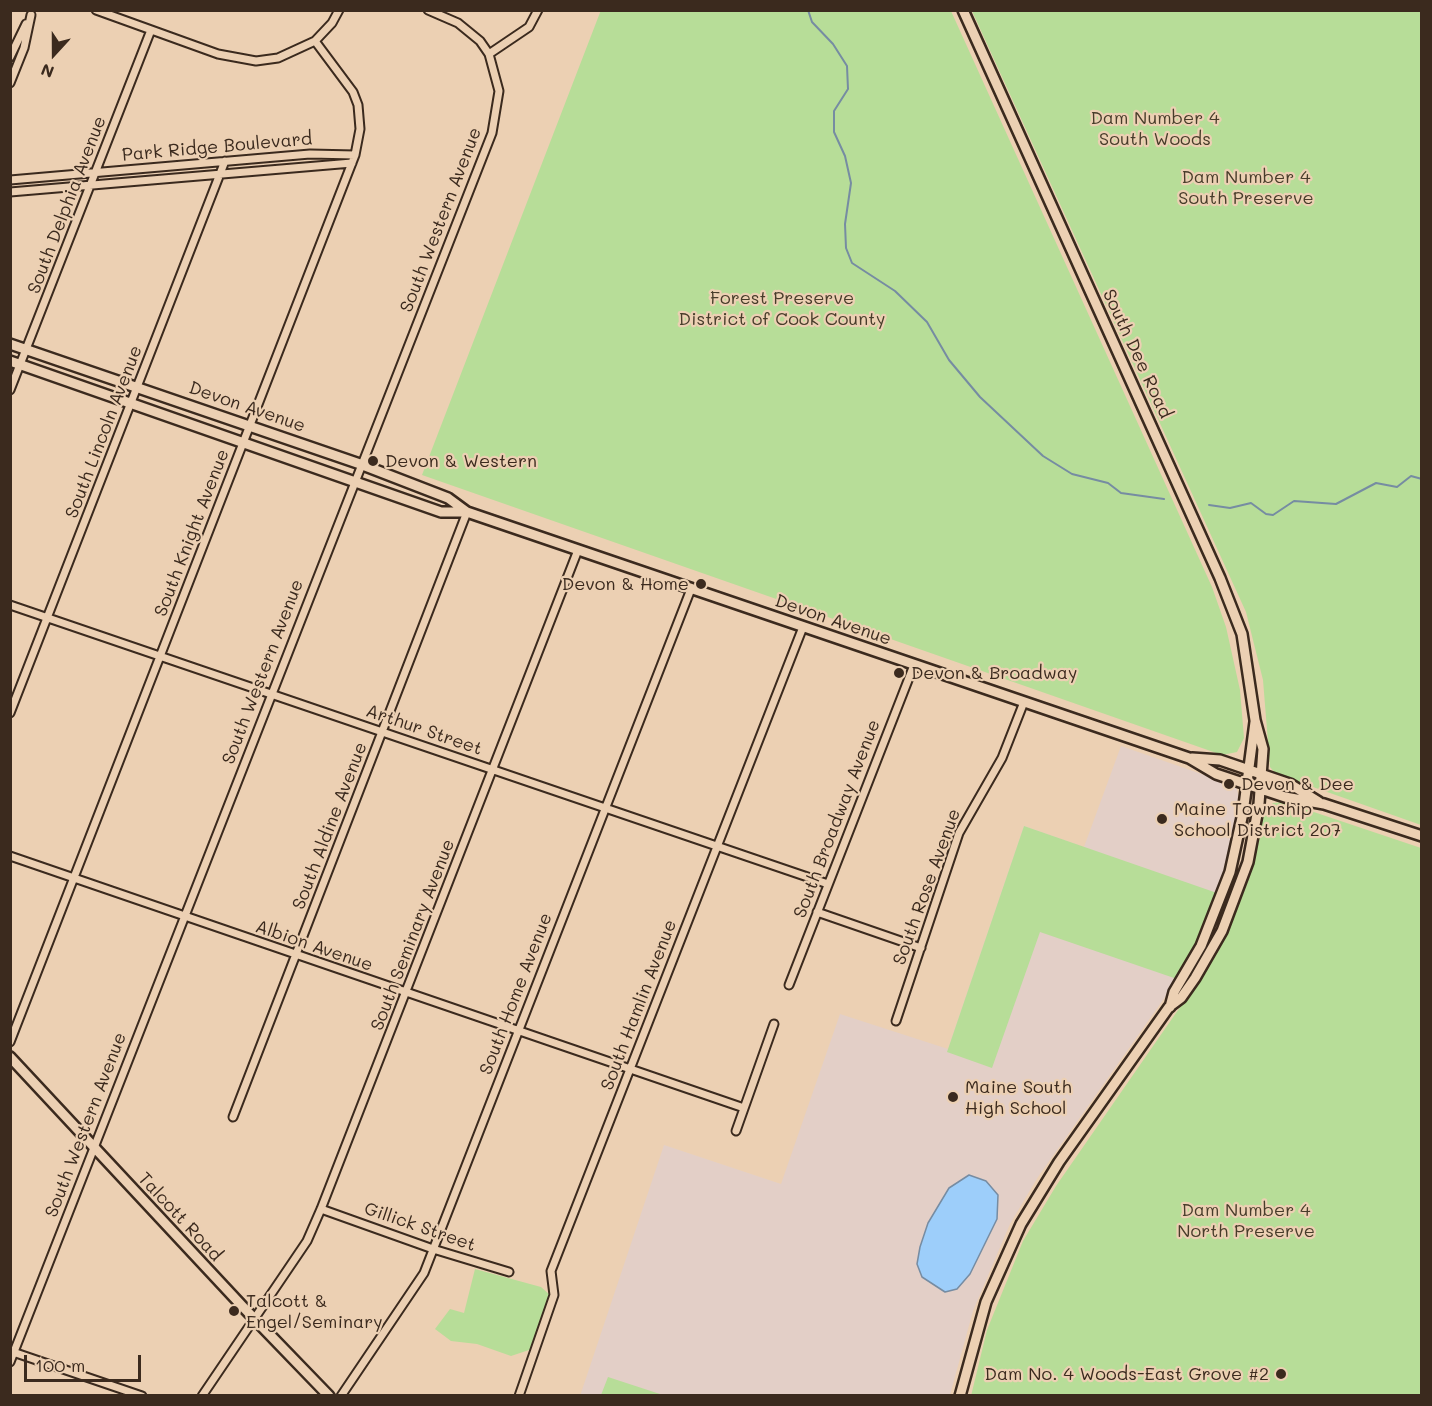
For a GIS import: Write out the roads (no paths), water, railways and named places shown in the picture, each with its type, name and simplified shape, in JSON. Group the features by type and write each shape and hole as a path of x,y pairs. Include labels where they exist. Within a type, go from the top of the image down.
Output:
{"street":[{"path":"96,10 243,61 278,58 315,40 332,23 339,10"},
{"path":"428,10 464,28 480,41 489,54 529,27 538,10"},
{"name":"South Dee Road","path":"963,10 1189,506 1242,634 1255,720 1263,749 1261,789 1248,862 1230,912 1195,978 1181,998 1169,1007"},
{"path":"10,57 32,13"},
{"path":"10,83 24,48 32,13"},
{"name":"South Delphia Avenue","path":"10,390 151,30"},
{"name":"South Knight Avenue","path":"10,1042 355,155 360,129 358,105 353,92 315,40"},
{"name":"South Western Avenue","path":"10,1362 360,464 492,133 499,91 489,54"},
{"name":"Park Ridge Boulevard","path":"10,180 325,153 355,155"},
{"name":"South Lincoln Avenue","path":"10,713 225,161"},
{"name":"Park Ridge Boulevard","path":"10,192 352,163"},
{"name":"Devon Avenue","path":"10,344 360,464 448,498 467,512 1189,758 1216,774 1285,797 1324,804 1422,836"},
{"name":"Devon Avenue","path":"10,361 441,512 467,512"},
{"name":"South Aldine Avenue","path":"233,1117 467,512"},
{"name":"South Seminary Avenue","path":"202,1395 307,1241 494,770 578,550"},
{"name":"South Home Avenue","path":"341,1395 420,1281 690,589"},
{"name":"Arthur Street","path":"10,605 828,884"},
{"name":"South Hamlin Avenue","path":"519,1395 554,1295 551,1271 803,627"},
{"name":"South Broadway Avenue","path":"789,985 914,665"},
{"name":"South Rose Avenue","path":"896,1021 959,833 1002,758 1024,702"},
{"name":"South Dee Road","path":"960,1395 975,1333 986,1302 1021,1224 1059,1162 1169,1007 1174,992 1201,946 1227,881 1238,843 1255,720"},
{"name":"Devon Avenue","path":"1189,758 1220,760 1262,774 1290,784 1324,804"},
{"name":"Albion Avenue","path":"10,856 744,1108"},
{"path":"817,912 921,948"},
{"path":"736,1131 774,1024"},
{"name":"Talcott Road","path":"10,1057 254,1319 330,1395"},
{"name":"Gillick Street","path":"321,1209 433,1249 510,1272"},
{"path":"12,1352 142,1395"}],"water":[{"path":"969,1175 986,1181 998,1195 997,1219 970,1274 957,1289 945,1292 922,1277 917,1264 920,1247 928,1223 949,1188"}],"waterway":[{"path":"808,10 812,22 833,44 847,66 848,89 834,111 834,132 845,156 851,183 845,224 846,248 852,263 895,291 927,322 949,360 980,397 1043,456 1072,474 1108,483 1121,493 1164,499"},
{"path":"1209,505 1230,508 1251,503 1266,514 1273,515 1294,501 1336,504 1376,483 1397,487 1411,476 1422,479"}],"place":[{"name":"Devon & Western","path":"373,461"},
{"name":"Devon & Home","path":"701,584"},
{"name":"Devon & Broadway","path":"899,673"},
{"name":"Devon & Dee","path":"1229,784"},
{"name":"Maine Township School District 207","path":"1162,819"},
{"name":"Maine South High School","path":"953,1097"},
{"name":"Talcott & Engel/Seminary","path":"234,1311"},
{"name":"Dam No. 4 Woods-East Grove #2","path":"1281,1374"}],"park label":[{"name":"Dam Number 4 South Woods","path":"1155,128"},
{"name":"Dam Number 4 South Preserve","path":"1246,187"},
{"name":"Forest Preserve District of Cook County","path":"782,308"},
{"name":"Dam Number 4 North Preserve","path":"1246,1220"}]}
